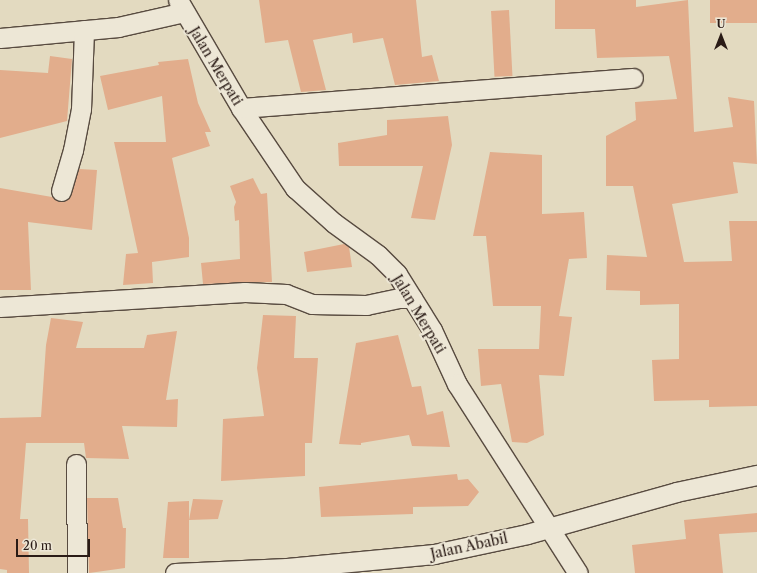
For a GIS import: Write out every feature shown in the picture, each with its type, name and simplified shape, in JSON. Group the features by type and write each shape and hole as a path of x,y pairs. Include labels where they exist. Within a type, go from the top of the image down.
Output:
{"street":[{"path":"0,38 118,27 181,6"},
{"name":"Jalan Merpati","path":"181,6 241,108 295,188 334,223 378,255 397,274 432,330 457,384 578,573"},
{"path":"61,191 73,150 81,109 84,30"},
{"path":"241,108 633,78"},
{"path":"0,307 245,292 286,294 312,304 366,305 400,298 412,298"},
{"path":"76,464 77,573"},
{"name":"Jalan Ababil","path":"175,573 371,562 434,554 548,528 676,492 757,475"}],"building":[{"path":"259,0 416,0 422,57 432,55 439,81 395,85 383,38 353,43 352,33 313,40 326,90 301,92 288,40 265,43"},
{"path":"555,0 636,0 636,7 688,0 694,132 733,127 728,97 754,101 757,164 733,162 738,193 672,204 684,262 732,261 729,221 757,221 757,406 709,407 709,400 654,401 652,360 679,359 679,304 640,305 640,291 606,290 607,255 647,257 633,186 606,186 606,136 636,120 635,102 677,99 669,56 597,58 595,29 555,29"},
{"path":"710,0 757,0 757,23 710,23"},
{"path":"509,10 512,76 494,77 491,11"},
{"path":"50,56 72,59 67,121 0,138 0,70 48,73"},
{"path":"188,59 198,103 211,132 205,132 210,146 172,158 189,238 189,257 152,262 153,283 123,285 126,254 138,253 114,142 166,142 162,96 108,110 100,76 159,65 158,62"},
{"path":"448,116 452,145 435,220 411,218 423,166 339,166 338,143 387,135 387,120"},
{"path":"490,152 542,155 542,214 584,212 587,258 569,259 559,316 572,317 564,376 539,375 544,435 527,443 512,442 501,384 481,386 478,349 539,349 541,306 493,306 486,236 473,236"},
{"path":"79,169 97,170 92,230 28,222 31,290 0,290 0,188 52,197 58,201 64,202 71,194"},
{"path":"253,178 261,194 267,193 272,282 203,284 201,263 240,259 239,220 235,221 234,207 236,202 230,186"},
{"path":"344,244 349,247 352,267 307,272 304,252"},
{"path":"263,315 296,316 294,358 318,358 312,443 305,443 305,476 221,481 223,419 264,416 257,368"},
{"path":"51,318 83,322 76,348 144,348 147,335 177,331 166,400 178,399 177,427 122,426 129,459 86,458 84,443 26,443 20,519 28,519 29,573 7,573 7,570 0,569 0,418 41,417 46,345"},
{"path":"398,335 412,387 421,386 427,415 443,411 450,447 412,446 409,435 361,443 361,445 339,444 356,343"},
{"path":"457,474 458,480 468,479 479,492 468,506 413,507 413,514 321,517 319,487"},
{"path":"87,498 118,498 123,528 126,528 125,568 89,573"},
{"path":"193,499 223,500 218,519 189,520"},
{"path":"189,501 189,558 163,558 168,502"},
{"path":"757,513 757,532 719,534 723,573 635,573 632,545 686,539 684,520"}]}
